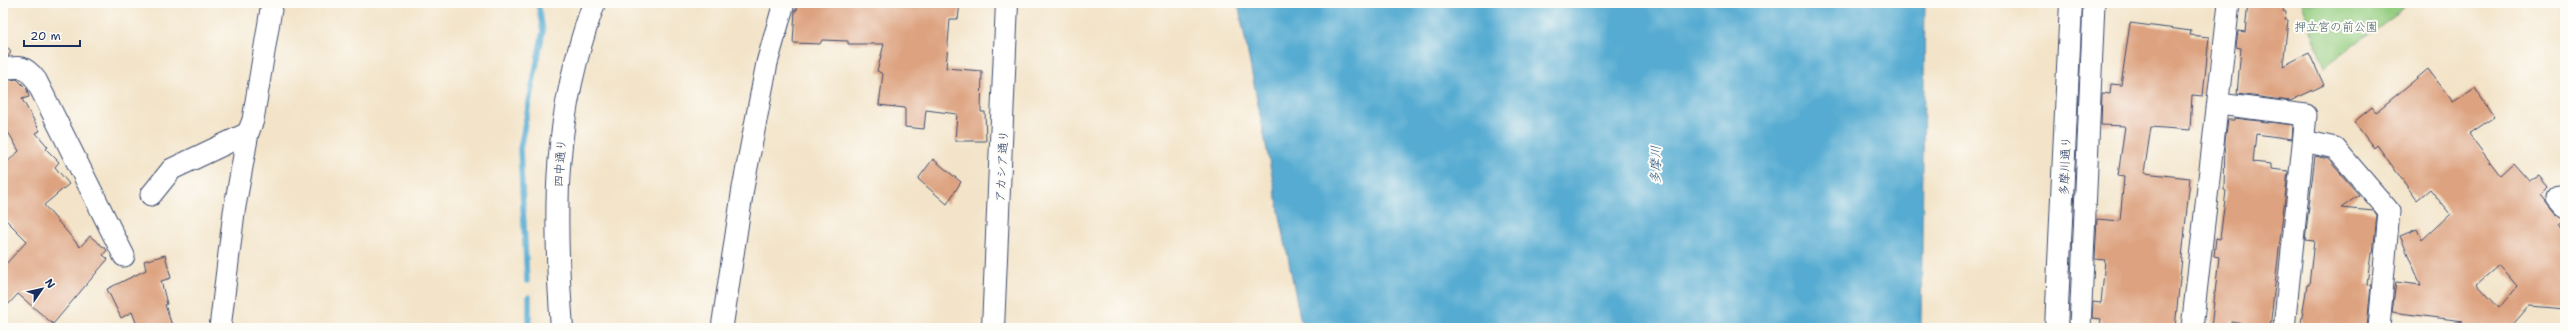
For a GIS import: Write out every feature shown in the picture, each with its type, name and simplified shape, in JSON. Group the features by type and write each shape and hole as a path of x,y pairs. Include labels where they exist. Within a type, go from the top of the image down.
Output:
{"street":[{"path":"220,328 234,212 248,133 253,120 272,3"},
{"name":"四中通り","path":"562,328 557,239 558,161 567,94 577,54 594,3"},
{"path":"722,328 743,188 766,63 784,3"},
{"name":"アカシア通り","path":"993,328 1007,3"},
{"name":"多摩川通り","path":"2056,328 2071,3"},
{"path":"2080,328 2094,3"},
{"path":"2192,328 2219,104 2229,3"},
{"path":"3,68 16,67 27,69 36,80 124,256"},
{"path":"2219,104 2306,115 2284,328"},
{"path":"151,195 172,169 248,133"},
{"path":"2304,141 2335,148 2389,211 2379,328"}],"green space":[{"name":"押立宮の前公園","path":"2302,3 2406,3 2407,6 2324,67"}],"water":[{"name":"多摩川","path":"1238,3 1925,3 1921,328 1302,328"}],"building":[{"path":"798,3 960,3 958,19 950,19 946,68 982,71 981,112 985,112 986,141 955,141 957,114 926,110 924,129 905,127 905,108 879,105 883,74 877,71 884,44 848,44 848,41 822,40 820,44 793,43 795,10 797,10"},
{"path":"2248,3 2279,3 2278,5 2284,6 2283,11 2286,12 2285,20 2288,20 2283,66 2309,53 2324,85 2290,101 2237,94 2241,48 2236,47 2238,31 2245,32"},
{"path":"2130,23 2191,31 2190,35 2209,37 2203,96 2192,95 2190,130 2151,127 2144,173 2190,178 2175,328 2100,328 2101,319 2092,318 2093,302 2101,303 2105,260 2095,259 2097,219 2120,221 2124,177 2118,176 2125,126 2101,125 2102,93 2110,94 2111,84 2121,85"},
{"path":"6,47 11,52 6,57 1,52"},
{"path":"2428,69 2453,102 2475,88 2494,117 2469,134 2500,175 2513,163 2529,181 2538,176 2547,187 2541,194 2556,213 2565,219 2559,224 2565,233 2565,309 2529,306 2510,328 2456,328 2455,323 2463,321 2392,312 2396,282 2421,285 2400,236 2417,229 2422,240 2450,214 2430,189 2417,200 2377,145 2374,148 2354,122 2372,107 2376,112","holes":["2499,265 2517,286 2499,308 2477,284"]},
{"path":"17,79 27,89 29,97 22,99 40,131 36,133 48,147 46,149 59,162 55,167 69,184 44,205 80,247 90,236 107,250 103,255 108,259 53,324 18,294 3,310 3,267 27,241 3,217 3,166 19,151 3,123 3,81"},
{"path":"2234,118 2293,125 2292,139 2256,134 2253,162 2271,164 2271,169 2288,171 2270,328 2231,322 2231,328 2211,328 2219,257 2214,256 2216,238 2220,239 2226,191 2224,190 2225,140 2228,120 2234,120"},
{"path":"2315,156 2328,159 2359,195 2341,208 2374,211 2377,215 2373,253 2371,253 2367,284 2371,285 2367,328 2311,328 2312,325 2301,323 2307,285 2309,285 2314,241 2305,240"},
{"path":"933,159 961,182 947,204 918,179"},
{"path":"165,255 171,278 161,281 167,304 165,305 173,328 138,328 132,312 121,318 107,289 146,270 144,261"}],"waterway":[{"path":"527,281 520,149 543,31 538,3"},
{"path":"529,297 529,328"}]}
